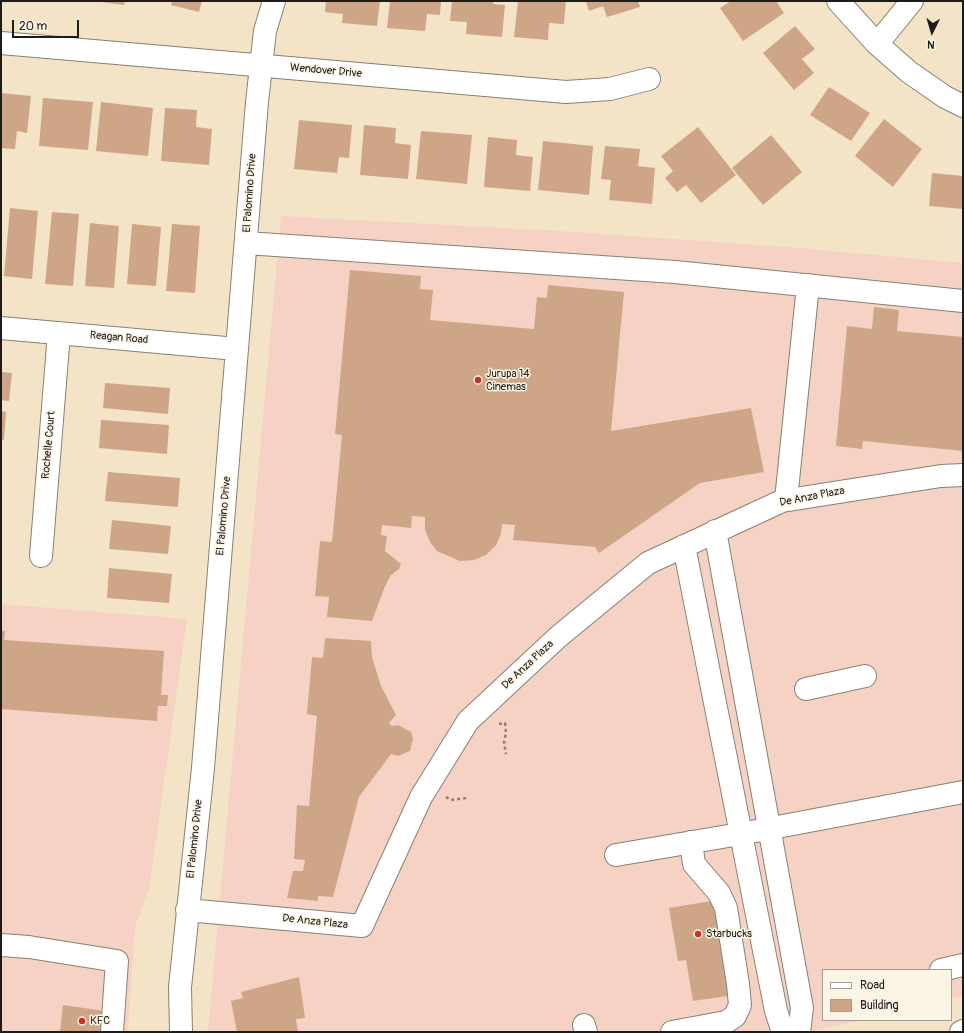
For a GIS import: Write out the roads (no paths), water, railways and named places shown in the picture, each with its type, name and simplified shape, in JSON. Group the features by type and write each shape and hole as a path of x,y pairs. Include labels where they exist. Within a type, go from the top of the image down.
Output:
{"street":[{"name":"El Palomino Drive","path":"181,1032 180,987 203,768 261,65 265,31 274,1"},
{"path":"838,1 877,44 909,72 945,97 963,106"},
{"path":"877,44 912,1"},
{"name":"Wendover Drive","path":"1,43 566,92 610,89 649,79"},
{"path":"246,243 358,249 675,272 963,301"},
{"path":"786,500 808,285"},
{"name":"Reagan Road","path":"1,328 238,348"},
{"name":"Rochelle Court","path":"41,556 59,333"},
{"name":"De Anza Plaza","path":"187,910 362,926 421,797 468,722 558,637 648,563 715,531 786,500 941,476 963,475"},
{"path":"715,531 802,1008 799,1032"},
{"path":"684,546 776,1011 783,1032"},
{"path":"806,689 865,676"},
{"path":"616,855 770,829 963,792"},
{"path":"672,1032 726,1022 735,1016 740,1005 726,908 720,893 694,864 691,842"},
{"path":"1,945 29,947 117,961 112,1032"},
{"path":"945,969 963,965"}],"place":[{"name":"Jurupa 14 Cinemas","path":"478,380"},
{"name":"Starbucks","path":"698,934"},
{"name":"KFC","path":"82,1021"}]}
